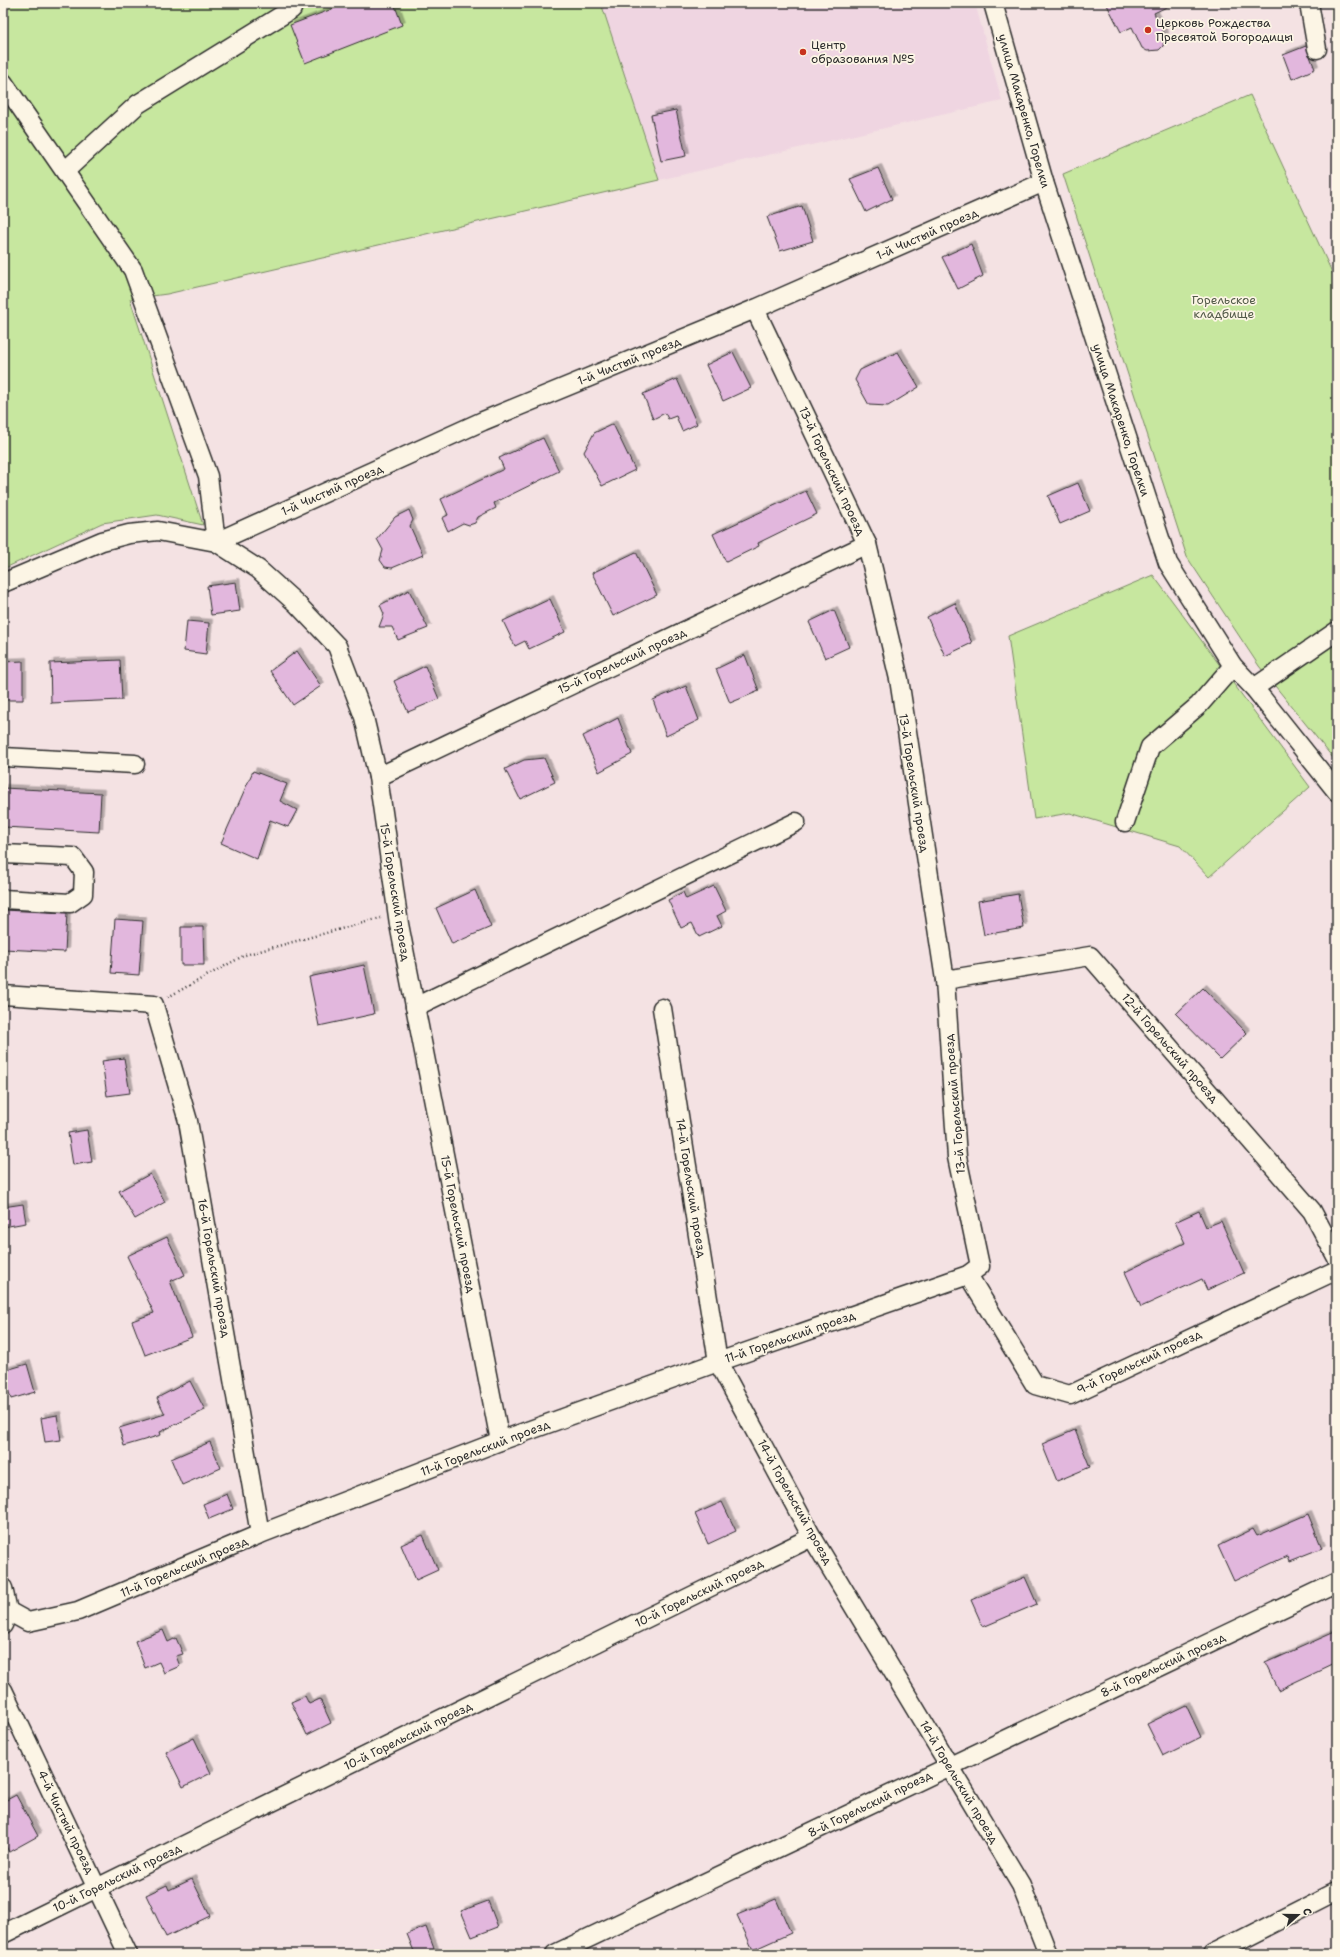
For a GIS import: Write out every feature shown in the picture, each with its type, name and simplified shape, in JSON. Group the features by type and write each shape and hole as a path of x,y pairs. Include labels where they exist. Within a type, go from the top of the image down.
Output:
{"street":[{"name":"улица Макаренко, Горелки","path":"993,3 1044,182 1168,563 1233,666 1254,688 1337,792"},
{"path":"1309,3 1318,49"},
{"path":"65,172 138,104 292,9"},
{"path":"3,82 132,270 208,476 216,542"},
{"name":"1-й Чистый проезд","path":"216,542 483,421 755,309 1044,182"},
{"name":"13-й Горельский проезд","path":"755,309 867,544 899,679 945,980 957,1157 980,1266 968,1275"},
{"name":"15-й Горельский проезд","path":"3,583 102,541 129,534 158,531 216,542 258,568 297,604 337,646 364,717 378,777 397,914 500,1441"},
{"name":"15-й Горельский проезд","path":"378,777 867,544"},
{"path":"1254,688 1337,631"},
{"path":"1125,822 1150,747 1199,705 1233,666"},
{"path":"3,757 135,764"},
{"path":"415,1006 796,822"},
{"path":"3,854 73,857 84,872 83,894 70,903 3,899"},
{"name":"12-й Горельский проезд","path":"945,980 1090,956 1312,1211 1337,1258"},
{"path":"3,996 154,1005"},
{"name":"16-й Горельский проезд","path":"154,1005 188,1121 260,1534"},
{"name":"14-й Горельский проезд","path":"662,1008 718,1362 812,1538 1021,1885 1048,1954"},
{"name":"9-й Горельский проезд","path":"968,1275 1035,1385 1070,1395 1337,1270"},
{"name":"11-й Горельский проезд","path":"5,1618 28,1622 78,1611 260,1534 500,1441 718,1362 968,1275"},
{"name":"10-й Горельский проезд","path":"3,1934 812,1538"},
{"name":"8-й Горельский проезд","path":"555,1954 1337,1582"},
{"path":"3,1588 5,1618"},
{"name":"4-й Чистый проезд","path":"3,1690 128,1954"},
{"path":"1213,1954 1337,1891"}],"path":[{"path":"154,1005 245,955 397,914"}],"shaded area":[{"name":"Центр образования №5","path":"601,3 975,3 1002,101 659,180"}],"green space":[{"path":"3,3 601,3 659,180 167,294 130,299 203,525 157,515 102,523 3,569"},
{"name":"Горельское кладбище","path":"1250,95 1337,283 1337,763 1259,666 1187,557 1063,174"},
{"path":"1153,575 1310,787 1209,877 1180,846 1070,813 1034,819 1008,636"}],"building":[{"path":"348,3 394,3 402,25 305,63 290,25"},
{"name":"Церковь Рождества Пресвятой Богородицы","path":"1106,3 1175,3 1154,13 1165,35 1163,46 1159,50 1147,51 1142,48 1132,27 1121,32"},
{"path":"1306,46 1315,69 1292,79 1283,55"},
{"path":"676,110 686,156 661,161 651,115"},
{"path":"878,168 892,199 866,212 850,179"},
{"path":"802,206 813,241 780,251 767,217"},
{"path":"971,244 983,276 958,289 942,257"},
{"path":"733,352 751,388 723,401 706,365"},
{"path":"898,352 919,387 888,406 869,405 855,380 860,370"},
{"path":"677,379 697,424 682,431 676,416 668,419 665,413 653,419 643,394"},
{"path":"613,424 635,470 602,486 584,452 594,433"},
{"path":"543,438 559,471 494,503 496,508 478,517 475,523 469,525 463,523 448,531 442,518 448,515 441,499 504,469 499,458"},
{"path":"1078,483 1090,511 1060,524 1048,496"},
{"path":"806,491 817,514 758,543 759,546 726,562 713,534"},
{"path":"409,510 413,520 410,526 423,555 392,568 385,567 380,560 383,550 377,539 395,517"},
{"path":"636,552 657,595 613,616 592,573"},
{"path":"236,582 240,611 211,615 207,586"},
{"path":"409,590 428,628 398,640 392,627 379,627 384,614 380,605"},
{"path":"550,599 565,632 529,649 525,641 515,646 503,621"},
{"path":"955,603 972,643 945,656 927,617"},
{"path":"834,610 849,647 825,658 809,622"},
{"path":"187,621 209,623 206,654 184,651"},
{"path":"297,651 321,686 293,705 270,671"},
{"path":"745,655 759,691 730,703 716,669"},
{"path":"120,660 122,700 51,703 50,663"},
{"path":"23,661 23,700 3,700 3,662"},
{"path":"425,666 439,699 408,712 394,681"},
{"path":"686,686 699,720 666,736 653,700"},
{"path":"618,718 632,754 599,772 583,736"},
{"path":"544,758 555,782 520,799 505,769 524,760"},
{"path":"253,771 287,784 280,801 297,810 288,827 270,820 257,859 221,843"},
{"path":"3,788 101,793 99,832 3,827"},
{"path":"714,886 726,911 717,916 722,926 699,937 692,923 681,928 668,900 683,892 686,899"},
{"path":"475,890 491,927 452,944 436,908"},
{"path":"1018,894 1024,928 984,935 978,901"},
{"path":"3,910 67,913 65,952 3,949"},
{"path":"115,919 143,921 139,975 111,973"},
{"path":"181,927 203,927 204,965 181,965"},
{"path":"364,965 374,1014 319,1026 309,977"},
{"path":"1203,988 1247,1033 1220,1059 1176,1014"},
{"path":"124,1058 130,1093 107,1096 102,1061"},
{"path":"87,1130 92,1162 73,1165 68,1133"},
{"path":"150,1174 165,1202 135,1219 119,1191"},
{"path":"23,1204 26,1223 3,1227 3,1207"},
{"path":"1199,1211 1206,1227 1221,1221 1244,1273 1207,1290 1202,1279 1141,1307 1125,1272 1185,1243 1175,1222"},
{"path":"167,1237 185,1275 170,1281 192,1337 145,1355 132,1321 154,1313 127,1256"},
{"path":"27,1364 35,1392 11,1399 3,1371"},
{"path":"190,1381 205,1410 160,1432 161,1435 124,1446 119,1428 165,1414 157,1398"},
{"path":"57,1415 61,1440 45,1442 41,1418"},
{"path":"1075,1430 1090,1467 1057,1481 1042,1444"},
{"path":"210,1442 221,1468 182,1485 171,1459"},
{"path":"227,1494 233,1509 209,1519 203,1504"},
{"path":"722,1502 736,1531 708,1544 695,1514"},
{"path":"1308,1514 1322,1548 1289,1561 1287,1556 1234,1581 1218,1546 1253,1529 1257,1536"},
{"path":"423,1535 438,1570 416,1580 401,1545"},
{"path":"1025,1577 1037,1604 983,1627 971,1600"},
{"path":"163,1630 168,1642 176,1638 183,1654 176,1656 180,1666 164,1673 159,1662 145,1668 135,1641"},
{"path":"1337,1631 1337,1662 1278,1690 1265,1663"},
{"path":"305,1696 309,1704 320,1699 331,1723 307,1735 291,1702"},
{"path":"1186,1705 1201,1737 1163,1756 1147,1724"},
{"path":"194,1738 211,1773 183,1787 166,1752"},
{"path":"16,1795 38,1836 9,1852 3,1840 3,1802"},
{"path":"192,1879 210,1916 166,1937 146,1895 167,1885 169,1890"},
{"path":"776,1899 791,1933 753,1950 737,1915"},
{"path":"488,1901 498,1927 472,1937 461,1911"},
{"path":"426,1927 436,1954 415,1954 407,1934"}],"place":[{"name":"Церковь Рождества Пресвятой Богородицы","path":"1148,30"},
{"name":"Центр образования №5","path":"803,52"}]}
